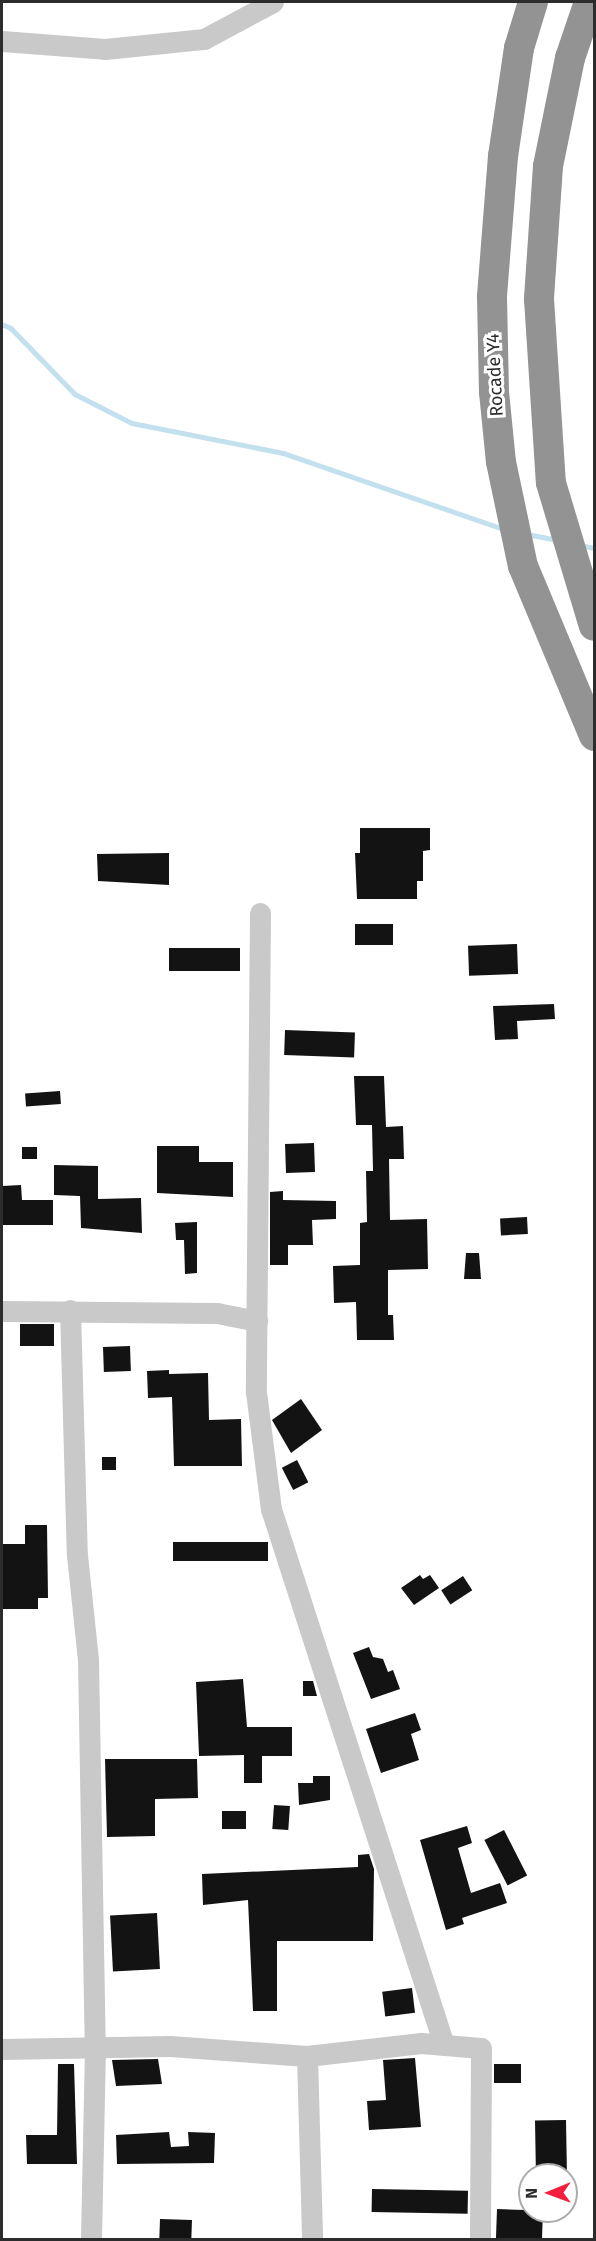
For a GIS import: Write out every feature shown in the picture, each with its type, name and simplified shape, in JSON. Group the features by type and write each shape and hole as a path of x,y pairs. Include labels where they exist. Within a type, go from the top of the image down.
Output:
{"highway":[{"name":"Rocade Y4","path":"533,2 519,48 503,156 492,297 501,462 524,566 538,609 594,736"},
{"path":"589,2 570,58 548,166 539,299 551,483 594,626"}],"street":[{"path":"2,41 105,49 204,39 273,2"},
{"path":"260,913 256,1392 271,1509 444,2045"},
{"path":"70,1310 77,1555 88,1659 96,2047 91,2240"},
{"path":"2,1311 217,1313 257,1321"},
{"path":"2,2049 170,2046 307,2056 421,2043 481,2048 480,2240"},
{"path":"307,2056 312,2240"}],"building":[{"path":"360,828 430,828 430,850 423,851 423,881 417,881 417,899 357,899 355,853 360,853"},
{"path":"169,853 169,885 98,881 97,854"},
{"path":"355,924 393,924 393,945 355,945"},
{"path":"517,944 518,974 469,976 468,946"},
{"path":"169,948 240,948 240,971 169,971"},
{"path":"554,1004 555,1019 517,1021 518,1039 495,1040 493,1006"},
{"path":"285,1030 355,1032 354,1057 284,1055"},
{"path":"354,1076 384,1076 386,1127 403,1126 404,1159 389,1159 390,1220 427,1219 428,1269 388,1270 388,1315 393,1315 394,1340 357,1340 356,1302 334,1303 333,1266 360,1265 360,1223 367,1222 366,1171 373,1171 372,1125 356,1125"},
{"path":"60,1091 61,1104 26,1106 25,1093"},
{"path":"314,1143 315,1172 286,1173 285,1144"},
{"path":"157,1146 199,1146 199,1162 233,1162 233,1197 157,1193"},
{"path":"22,1147 37,1147 37,1159 22,1159"},
{"path":"54,1165 98,1166 98,1199 141,1198 142,1233 81,1228 80,1196 54,1195"},
{"path":"21,1185 22,1200 53,1200 53,1225 2,1225 2,1186"},
{"path":"283,1191 283,1200 336,1201 336,1219 312,1220 313,1245 288,1245 288,1265 270,1265 270,1192"},
{"path":"527,1217 528,1234 501,1235 500,1218"},
{"path":"197,1222 197,1273 185,1274 184,1240 176,1240 175,1223"},
{"path":"466,1253 479,1253 481,1279 464,1279"},
{"path":"20,1324 54,1324 54,1346 20,1346"},
{"path":"130,1346 131,1371 104,1372 103,1347"},
{"path":"169,1370 169,1374 208,1373 209,1420 241,1419 242,1466 174,1466 172,1397 148,1398 147,1371"},
{"path":"301,1399 322,1430 291,1453 272,1420"},
{"path":"102,1457 116,1457 116,1470 102,1470"},
{"path":"297,1460 308,1482 293,1490 282,1468"},
{"path":"25,1525 47,1525 48,1598 38,1598 38,1609 2,1609 2,1544 25,1544"},
{"path":"173,1542 268,1542 268,1561 173,1561"},
{"path":"420,1575 423,1579 430,1575 439,1588 414,1605 401,1588"},
{"path":"463,1576 472,1590 450,1604 441,1590"},
{"path":"369,1647 373,1657 383,1659 388,1672 393,1670 400,1689 371,1699 353,1653"},
{"path":"243,1679 247,1727 292,1727 292,1756 262,1756 262,1783 244,1783 244,1755 199,1756 196,1682"},
{"path":"303,1681 313,1681 317,1696 303,1696"},
{"path":"415,1713 421,1730 411,1734 419,1760 381,1773 366,1729"},
{"path":"105,1759 197,1759 198,1798 155,1799 155,1836 107,1837"},
{"path":"313,1776 330,1776 330,1800 299,1805 298,1783 313,1783"},
{"path":"274,1805 290,1806 288,1830 272,1829"},
{"path":"222,1811 246,1811 246,1829 222,1829"},
{"path":"467,1826 472,1843 458,1848 471,1893 500,1883 507,1903 462,1918 464,1924 446,1930 420,1840"},
{"path":"504,1830 527,1875 508,1885 484,1840"},
{"path":"369,1854 374,1869 373,1941 277,1941 277,2011 253,2011 248,1900 203,1905 202,1874 358,1867 358,1855"},
{"path":"157,1913 160,1969 113,1971 110,1915"},
{"path":"412,1988 415,2013 385,2016 382,1992"},
{"path":"415,2058 421,2127 369,2130 367,2101 386,2100 383,2060"},
{"path":"158,2059 162,2084 116,2086 112,2060"},
{"path":"58,2064 74,2064 77,2164 27,2164 26,2135 57,2135"},
{"path":"494,2064 521,2064 521,2083 494,2083"},
{"path":"566,2120 567,2163 536,2163 535,2121"},
{"path":"169,2132 171,2147 189,2146 188,2132 215,2133 214,2163 117,2164 116,2135"},
{"path":"372,2189 468,2191 468,2214 372,2212"},
{"path":"497,2209 518,2210 518,2223 543,2223 542,2240 496,2240"},
{"path":"160,2219 192,2220 191,2240 159,2239"}],"waterway":[{"path":"2,324 11,328 75,394 132,423 283,453 504,529"},
{"path":"527,534 557,540"},
{"path":"580,545 594,548"}]}
